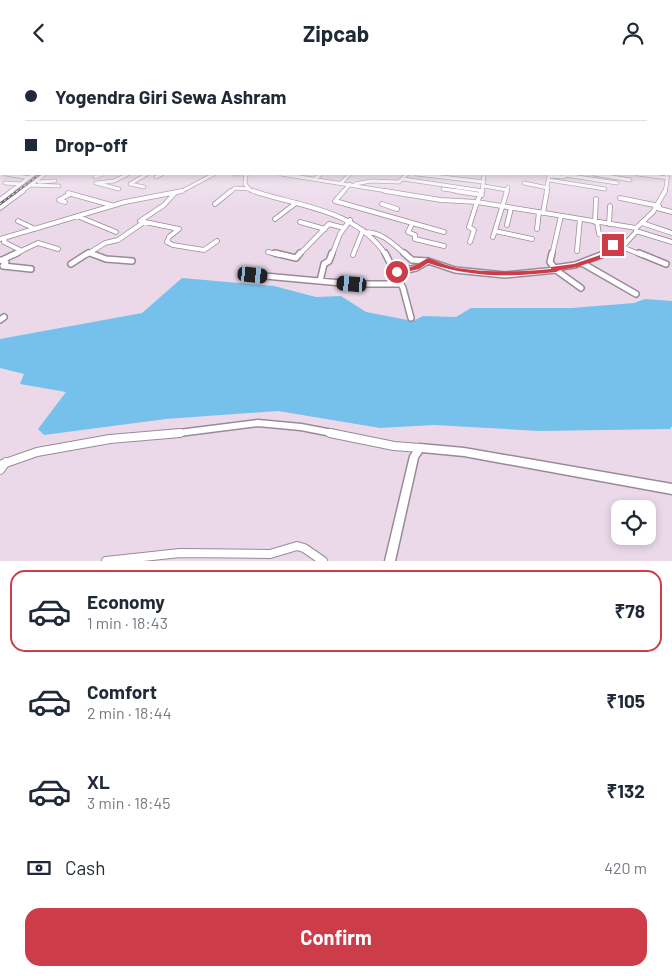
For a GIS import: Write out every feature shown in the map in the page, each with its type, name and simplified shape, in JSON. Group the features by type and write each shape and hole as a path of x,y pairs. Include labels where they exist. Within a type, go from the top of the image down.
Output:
{"street":[{"path":"12,175 30,178"},
{"path":"1,199 33,175"},
{"path":"0,208 44,175"},
{"path":"95,177 100,175"},
{"path":"120,189 96,183 114,181 126,175"},
{"path":"144,187 130,184 145,175"},
{"path":"156,177 160,175"},
{"path":"21,251 2,239 112,205 176,193 190,188 212,175"},
{"path":"247,175 245,184 249,189"},
{"path":"302,175 315,179 441,200 476,202 609,224 672,242"},
{"path":"315,179 320,175"},
{"path":"341,183 349,175"},
{"path":"406,175 399,182 371,181 351,184 335,201 444,232"},
{"path":"421,175 483,189"},
{"path":"470,242 474,230 469,227 476,202 483,189 484,175"},
{"path":"537,229 548,188 549,175 564,177 566,175 617,183"},
{"path":"600,175 630,180"},
{"path":"623,227 634,228 642,223 658,207 667,176 652,175"},
{"path":"403,179 483,189"},
{"path":"549,180 605,189"},
{"path":"34,182 55,181"},
{"path":"4,183 22,184"},
{"path":"524,183 548,188"},
{"path":"30,185 59,186"},
{"path":"215,204 235,188 249,189 350,221 364,231 386,253 397,272 407,299 411,318"},
{"path":"442,189 508,189 492,237"},
{"path":"176,193 165,204 140,221 179,229 169,237 167,242 172,245 204,250 217,241"},
{"path":"65,202 59,199 69,194 112,205"},
{"path":"620,198 672,211"},
{"path":"596,199 596,222 599,234 626,243"},
{"path":"275,219 296,203"},
{"path":"382,204 398,209"},
{"path":"609,224 610,206"},
{"path":"381,215 392,208"},
{"path":"507,225 511,208"},
{"path":"76,216 116,232"},
{"path":"561,216 550,262 555,269 581,288"},
{"path":"576,251 580,219"},
{"path":"18,221 35,229"},
{"path":"320,281 324,265 329,261 344,228 350,221"},
{"path":"71,265 104,243 118,240 144,222"},
{"path":"300,223 324,229"},
{"path":"642,223 672,233"},
{"path":"268,252 296,258 330,224 344,228"},
{"path":"412,224 408,232 415,235 415,239 444,246"},
{"path":"364,231 374,232 387,239 412,260 428,261 455,270 514,275 582,263 607,254 604,251 617,240"},
{"path":"354,255 364,231"},
{"path":"495,231 532,239"},
{"path":"637,231 622,247 666,264"},
{"path":"1,260 38,243 58,249"},
{"path":"89,253 106,259 132,261"},
{"path":"1,260 6,262 3,266 31,269"},
{"path":"397,272 416,268 428,261"},
{"path":"582,263 636,295"},
{"path":"253,275 352,284 400,284"},
{"path":"0,471 3,463 37,452 110,439 160,436 239,424 258,423 301,427 394,446 464,452 672,489"},
{"path":"390,561 414,456 420,447"},
{"path":"106,561 180,553 270,554 297,546 304,548 323,561"}],"water":[{"path":"182,278 274,286 316,297 341,296 366,312 413,321 423,316 456,317 471,308 572,308 634,303 645,299 672,301 672,426 670,429 539,431 434,425 380,428 278,411 166,419 44,435 38,429 66,392 20,384 24,374 0,368 0,339 142,313"}],"railway":[{"path":"0,204 39,175"}],"route":[{"path":"397,272 416,268 428,261 455,270 496,274 514,275 556,270 554,268 575,265 607,254 604,251 613,245"}]}
